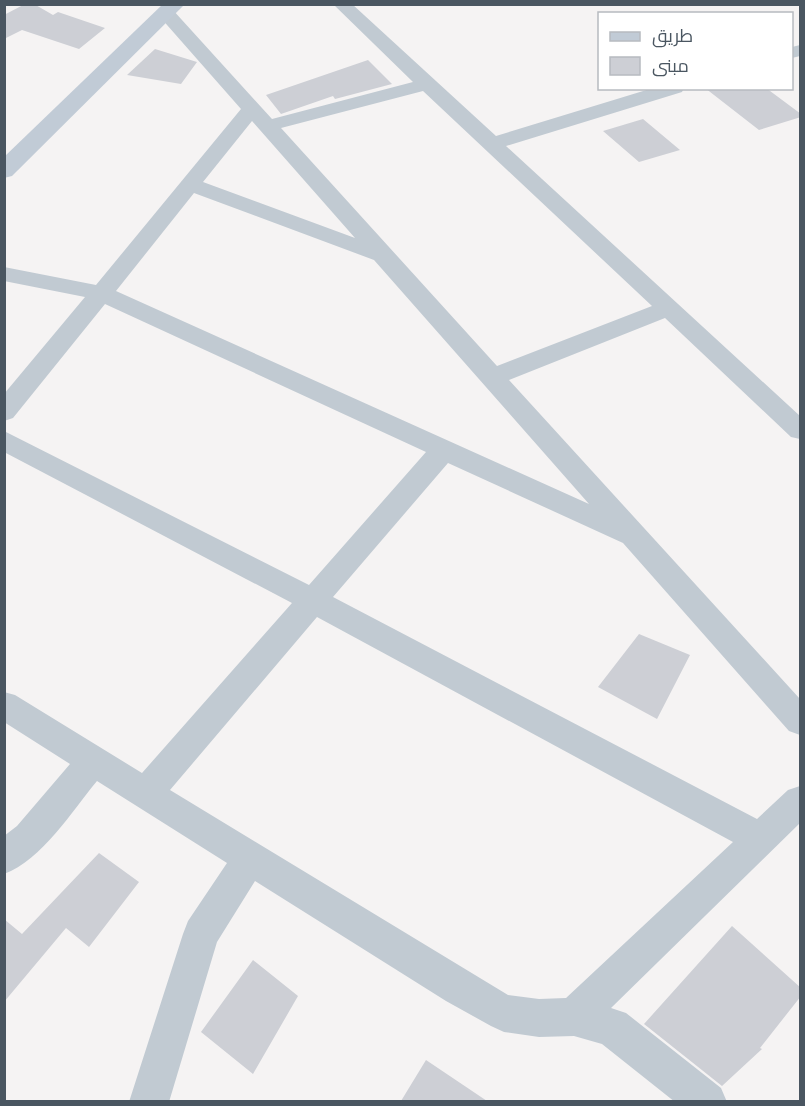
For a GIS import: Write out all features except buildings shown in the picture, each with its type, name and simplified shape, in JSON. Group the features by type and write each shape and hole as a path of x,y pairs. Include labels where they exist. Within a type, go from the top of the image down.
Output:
{"main road":[{"path":"4,171 171,9"}],"street":[{"path":"341,4 801,430"},
{"path":"171,9 260,118 801,721"},
{"path":"4,411 192,185 260,118 426,84"},
{"path":"492,144 668,90"},
{"path":"192,185 385,257"},
{"path":"4,274 102,293 636,538"},
{"path":"492,377 669,308"},
{"path":"4,440 314,601 761,839"},
{"path":"146,793 444,449"},
{"path":"4,705 459,988 504,1013 539,1018 574,1017 612,1028 707,1101"},
{"path":"4,858 29,837 93,761"},
{"path":"574,1017 801,801"},
{"path":"149,1101 201,934 250,858"}]}
